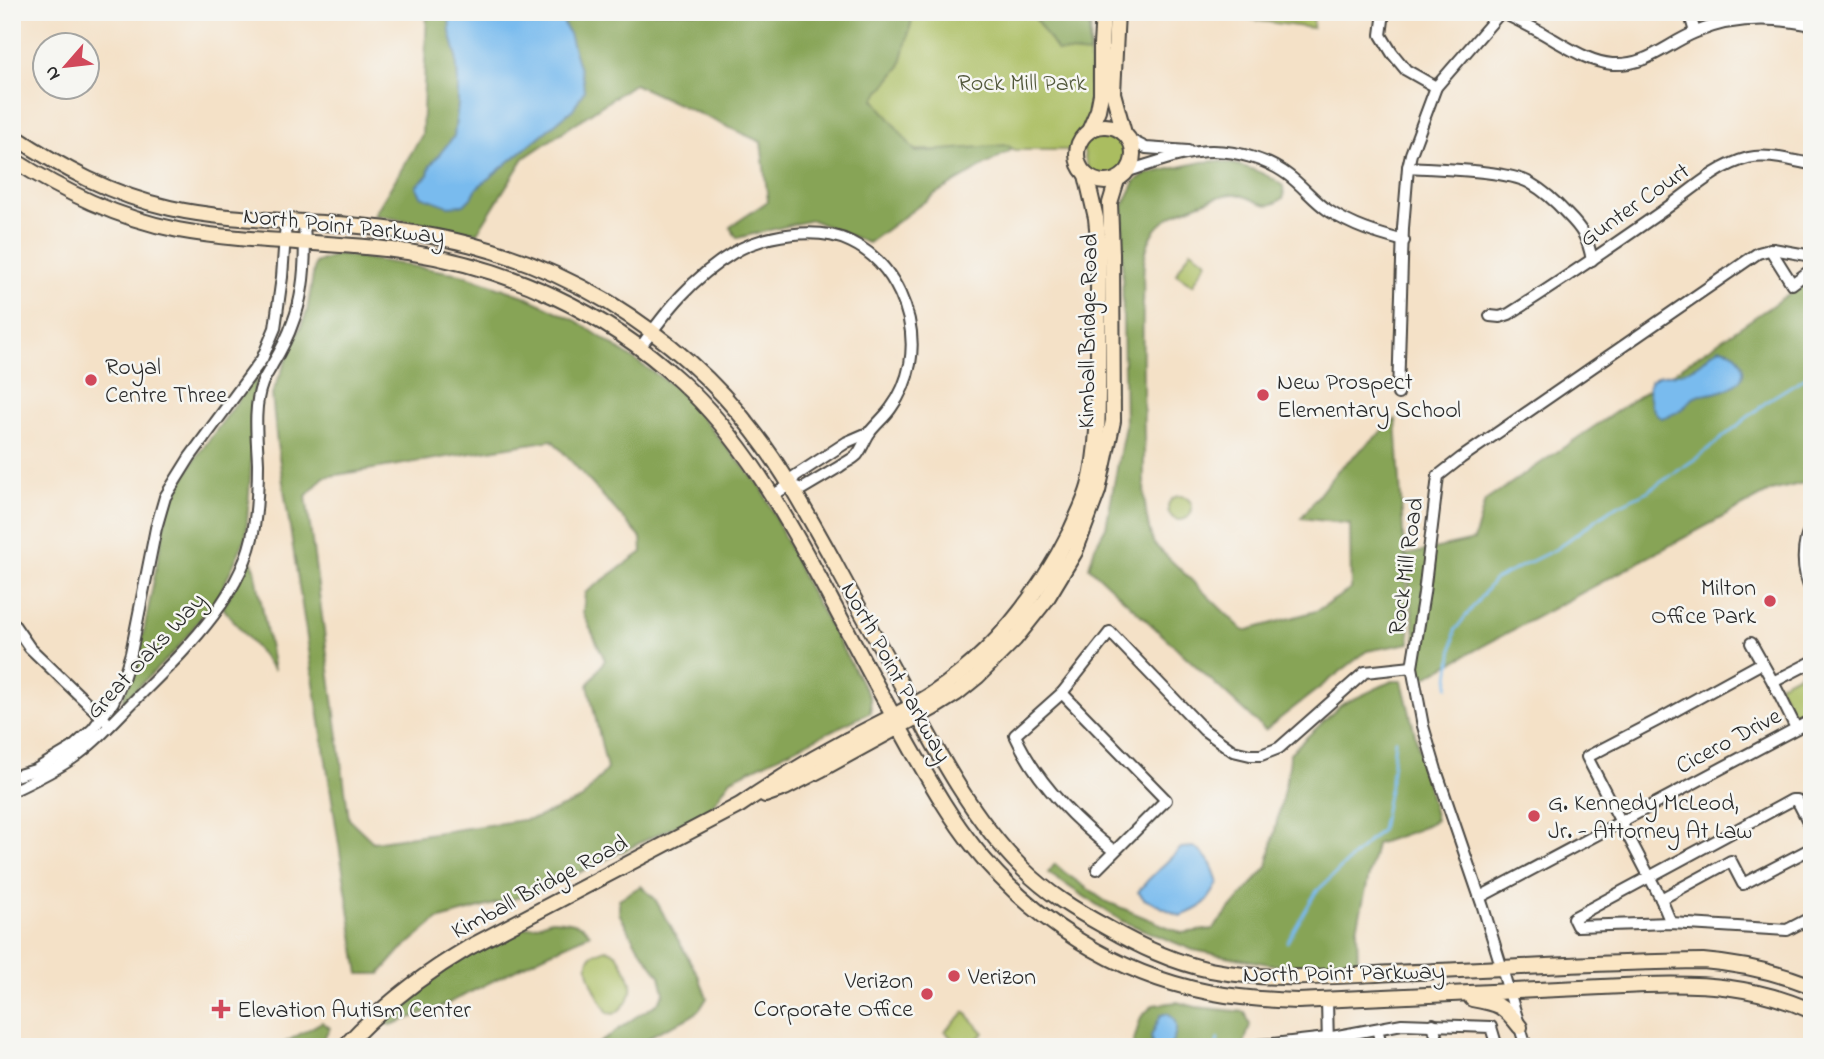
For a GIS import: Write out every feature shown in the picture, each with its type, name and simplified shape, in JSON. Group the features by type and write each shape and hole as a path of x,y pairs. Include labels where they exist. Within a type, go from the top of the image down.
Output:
{"street":[{"path":"1103,12 1101,94 1089,131 1080,142 1078,164 1090,179 1108,183 1194,152"},
{"path":"1117,12 1113,93 1133,149 1133,158 1123,176"},
{"path":"1384,12 1381,35 1392,53 1406,70 1436,87"},
{"path":"1398,394 1403,228 1408,167 1436,87 1501,12 1568,49 1611,64 1638,62 1695,32 1720,24 1747,20 1812,25"},
{"path":"1689,12 1695,32"},
{"path":"1089,131 1107,126 1116,128 1146,148 1226,152 1264,162 1288,175 1326,209 1353,226 1404,241"},
{"name":"North Point Parkway","path":"12,135 70,171 113,191 143,201 194,212 388,229 475,245 563,278 605,301 652,332 687,360 723,395 752,430 790,485 956,781 997,841 1030,875 1065,904 1136,945 1195,966 1261,977 1703,961 1762,969 1812,986"},
{"name":"Gunter Court","path":"1490,316 1509,314 1592,260 1710,176 1734,163 1761,156 1812,164"},
{"name":"North Point Parkway","path":"12,159 81,198 135,219 197,233 405,251 454,260 499,273 579,308 640,348 675,376 741,447 773,495 948,812 974,848 1021,899 1050,922 1080,942 1128,967 1181,986 1252,999 1298,1001 1701,984 1774,996 1810,1012"},
{"path":"1408,167 1504,176 1529,182 1574,220 1589,241 1592,260"},
{"name":"Kimball Bridge Road","path":"916,711 987,649 1020,611 1063,544 1089,488 1098,414 1098,238 1086,175"},
{"name":"Kimball Bridge Road","path":"344,1047 392,1000 446,961 740,805 785,788 896,721 957,693 1015,639 1053,589 1075,552 1098,491 1113,421 1110,203 1123,176"},
{"name":"Great Oaks Way","path":"12,791 49,774 75,757 106,721 137,629 156,528 165,497 190,457 262,359 275,328 286,222"},
{"name":"Great Oaks Way","path":"12,777 35,771 61,756 106,721 170,665 214,615 233,584 247,554 254,528 258,467 256,434 262,384 293,322 300,298 304,222"},
{"path":"640,348 676,300 696,280 733,253 751,244 779,236 822,234 853,243 881,265 900,293 907,312 910,363 904,384 891,408 870,432 856,456 802,489 790,485"},
{"path":"1770,249 1812,256"},
{"path":"1770,249 1792,284 1812,269"},
{"name":"Rock Mill Road","path":"1526,1047 1480,897 1436,770 1423,726 1412,667 1438,476 1751,257 1770,249"},
{"path":"773,495 790,485 795,476 846,442 870,432"},
{"path":"1812,524 1804,544 1805,570 1812,592"},
{"path":"12,622 30,648 106,721"},
{"path":"1114,852 1085,829 1039,779 1015,735 1062,693 1110,632 1203,730 1233,751 1250,755 1261,755 1279,748 1365,672 1412,667"},
{"path":"1751,643 1796,728"},
{"path":"1773,682 1812,662"},
{"path":"1671,923 1587,757 1762,663"},
{"path":"1062,693 1166,800 1097,869"},
{"name":"Cicero Drive","path":"1480,897 1812,720"},
{"path":"1812,829 1797,800 1792,800 1573,918 1577,926 1671,923 1787,930 1812,917"},
{"path":"1661,899 1731,861 1743,884 1812,848"},
{"path":"1050,922 1065,904"},
{"path":"1325,976 1328,1042"},
{"path":"1450,994 1502,1006 1520,1027"},
{"name":"Kimball Bridge Road","path":"352,1047 370,1022"},
{"path":"1256,1045 1328,1042 1377,1028 1402,1024 1433,1024 1491,1027 1497,1047"},
{"path":"1433,1024 1439,1047"},
{"path":"1377,1028 1382,1047"}],"green space":[{"path":"427,12 914,12 900,67 874,99 916,152 1007,145 1013,149 935,194 868,243 812,220 737,238 730,227 768,201 761,142 634,84 524,158 477,233 374,215 422,135"},
{"name":"Rock Mill Park","path":"818,12 1091,12 1089,137 1101,129 1108,128 1118,132 1127,152 1123,168 1110,178 1095,176 1086,162 1084,150 884,150"},
{"path":"1031,12 1090,12 1089,54 1057,51"},
{"path":"1221,12 1314,12 1313,28 1260,21"},
{"path":"1218,161 1268,176 1283,186 1284,197 1271,204 1235,194 1212,199 1170,217 1156,229 1148,244 1143,274 1144,489 1154,544 1244,631 1316,611 1351,589 1350,524 1301,518 1338,470 1396,419 1410,643 1367,651 1265,730 1089,567 1095,547 1106,527 1125,425 1123,206 1136,180 1147,174"},
{"path":"1191,250 1207,261 1193,285 1176,274"},
{"path":"338,254 461,274 524,296 577,321 675,387 762,488 803,578 870,698 871,712 731,779 710,809 541,891 437,920 400,951 380,974 359,974 277,444 272,394 307,312 315,263","holes":["552,440 641,538 642,552 585,593 583,613 605,660 588,685 607,769 582,799 536,818 373,842 349,819 306,496 324,477"]},
{"path":"1812,278 1812,481 1771,491 1420,680 1406,555 1474,540 1485,501"},
{"path":"258,377 251,403 251,466 246,537 221,592 176,650 125,700 123,699 144,631 168,507 195,459"},
{"path":"1180,496 1189,499 1192,508 1189,517 1180,520 1171,517 1168,508 1171,499"},
{"path":"248,562 252,562 255,569 274,670 223,608"},
{"path":"1812,667 1812,716 1798,723 1778,685"},
{"path":"1392,681 1402,681 1436,820 1417,830 1376,844 1357,929 1358,967 1274,965 1193,950 1122,921 1048,873 1055,864 1105,901 1182,933 1213,929 1267,867 1290,753 1341,705"},
{"path":"641,886 655,899 699,977 707,998 697,1012 653,1035 642,1047 594,1047 657,1004 664,993 660,976 635,942 619,913 619,899"},
{"path":"551,920 578,925 590,934 443,1006 391,1025 382,1023 381,1017 454,960 520,928"},
{"path":"606,949 616,953 631,985 628,1000 614,1014 608,1013 601,1001 588,968 591,956"},
{"path":"1177,1002 1196,1007 1245,1012 1250,1025 1243,1047 1132,1047 1141,1017 1153,1005"},
{"path":"965,1012 984,1033 969,1047 959,1047 945,1031"},
{"path":"322,1022 330,1028 318,1047 277,1047"}],"water":[{"path":"449,12 558,12 569,34 584,91 573,109 477,188 464,205 448,206 421,196 416,186 428,175 430,166 454,136 458,82"},
{"path":"1720,348 1733,352 1741,362 1742,375 1735,385 1715,393 1698,395 1681,410 1661,418 1652,407 1648,388 1651,380 1698,365"},
{"path":"1194,847 1210,862 1218,883 1211,896 1199,908 1180,916 1144,899 1138,892 1148,880 1181,848"},
{"path":"1168,1013 1176,1025 1170,1047 1152,1047 1151,1036 1161,1015"}],"waterway":[{"path":"1448,687 1455,630 1494,580 1556,549 1611,509 1648,491 1701,455 1770,399 1812,373"},
{"path":"1287,942 1316,892 1381,830 1391,780 1395,740"},
{"path":"1216,1047 1218,1039"}],"place":[{"name":"Royal Centre Three","path":"91,380"},
{"name":"New Prospect Elementary School","path":"1263,395"},
{"name":"Milton Office Park","path":"1770,601"},
{"name":"G. Kennedy McLeod, Jr. - Attorney At Law","path":"1534,816"},
{"name":"Verizon","path":"954,976"},
{"name":"Verizon Corporate Office","path":"927,994"},
{"name":"Elevation Autism Center","path":"221,1009"}]}
